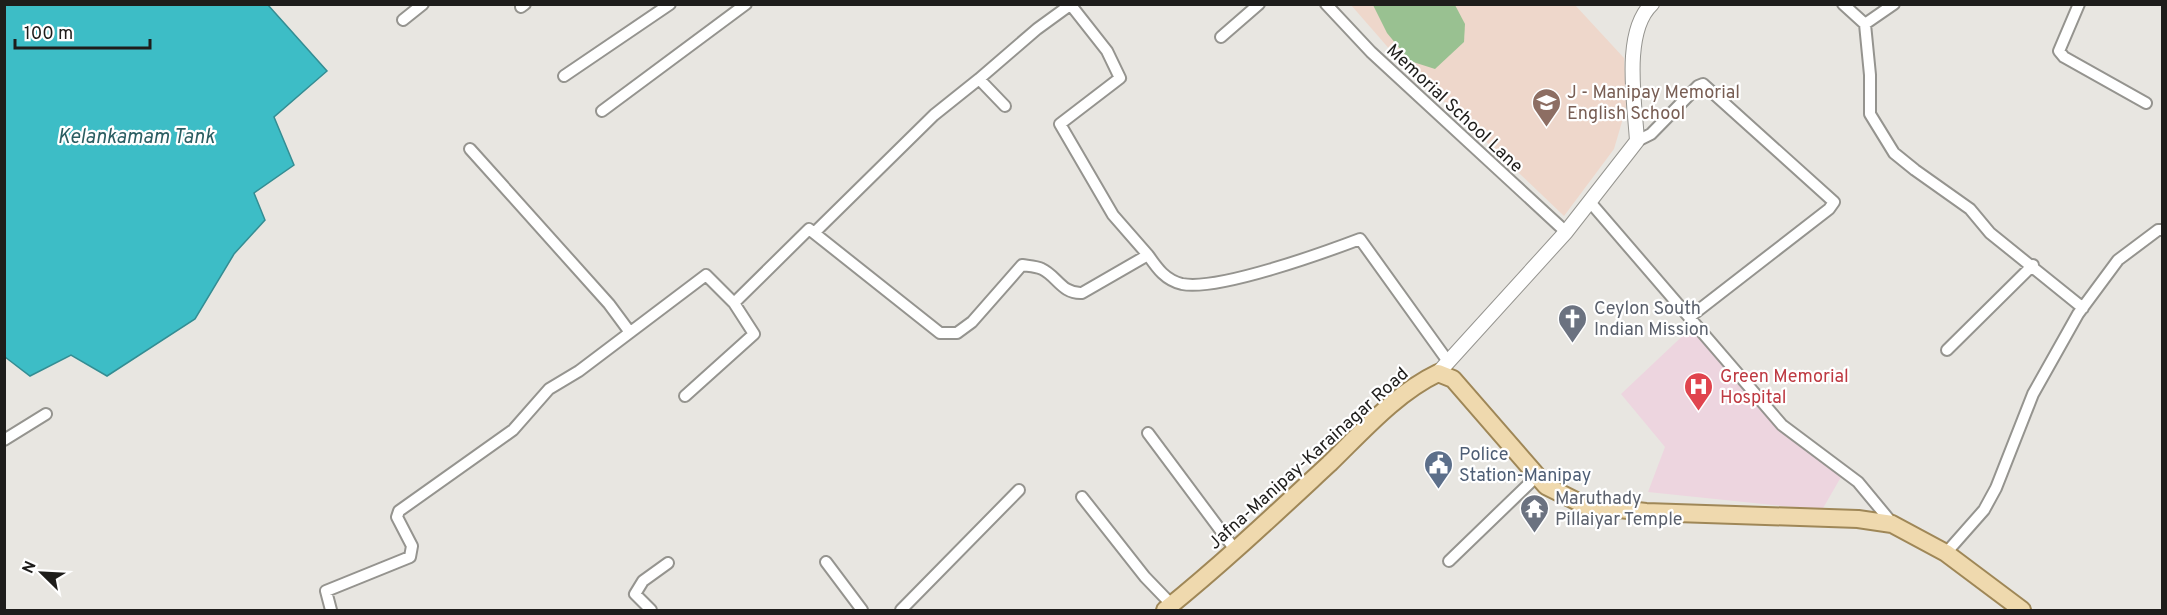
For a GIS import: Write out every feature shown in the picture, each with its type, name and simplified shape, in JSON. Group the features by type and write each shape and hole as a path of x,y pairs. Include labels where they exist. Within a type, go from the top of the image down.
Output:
{"main road":[{"name":"Jafna-Manipay-Karainagar Road","path":"1168,608 1236,551 1420,381 1442,366 1536,477 1546,486 1584,505 1646,512 1858,519 1892,524 1947,553 2022,610"}],"street":[{"path":"403,20 423,4"},
{"path":"564,76 670,4"},
{"path":"602,111 746,4"},
{"path":"1221,38 1259,4"},
{"name":"Memorial School Lane","path":"1326,4 1371,52 1566,231"},
{"path":"1637,141 1633,45 1646,10 1652,4"},
{"path":"1843,4 1865,24 1870,75 1870,114 1894,153 1915,171 1970,209 1990,233 2033,265 2083,308"},
{"path":"1865,24 1894,4"},
{"path":"2079,4 2059,51 2064,57 2146,103"},
{"path":"814,233 934,115 1037,28 1070,5 1107,51 1120,78 1060,124 1113,214 1161,274 1182,284 1232,280 1360,239 1442,366 1566,231 1637,141 1650,134 1698,86 1703,84 1834,202 1830,209 1691,316"},
{"path":"979,79 1005,106"},
{"path":"470,149 609,304 629,331"},
{"path":"1590,202 1691,316 1782,425 1858,482 1892,524"},
{"path":"734,303 809,229 940,333 957,333 972,322 1022,265 1042,269 1058,285 1074,294 1082,293 1148,255"},
{"path":"1947,553 1984,510 1996,488 2032,394 2083,308 2118,260 2158,230 2163,230"},
{"path":"1947,350 2033,265"},
{"path":"331,610 326,591 410,557 412,546 397,517 399,511 513,430 549,389 579,370 706,275 734,303 754,334 685,396"},
{"path":"4,440 46,414"},
{"path":"1148,433 1236,551"},
{"path":"1449,561 1536,477"},
{"path":"901,610 1019,490"},
{"path":"1082,497 1168,608"},
{"path":"826,562 862,610"},
{"path":"651,610 635,594 643,581 668,563"}],"shaded area":[{"name":"J - Manipay Memorial English School","path":"1351,5 1575,5 1624,58 1626,108 1614,149 1564,216 1392,52"},
{"name":"Green Memorial Hospital","path":"1692,327 1777,427 1841,477 1822,510 1648,492 1665,447 1621,394"}],"green space":[{"path":"1373,5 1455,5 1465,24 1464,42 1435,69 1410,61 1387,33"}],"water":[{"name":"Kelankamam Tank","path":"4,5 268,5 327,71 274,117 294,165 254,193 265,220 234,254 195,319 107,376 71,355 30,376 5,357"}],"place":[{"name":"J - Manipay Memorial English School","path":"1546,128"},
{"name":"Ceylon South Indian Mission","path":"1573,344"},
{"name":"Green Memorial Hospital","path":"1699,412"},
{"name":"Police Station-Manipay","path":"1438,490"},
{"name":"Maruthady Pillaiyar Temple","path":"1534,534"}]}
